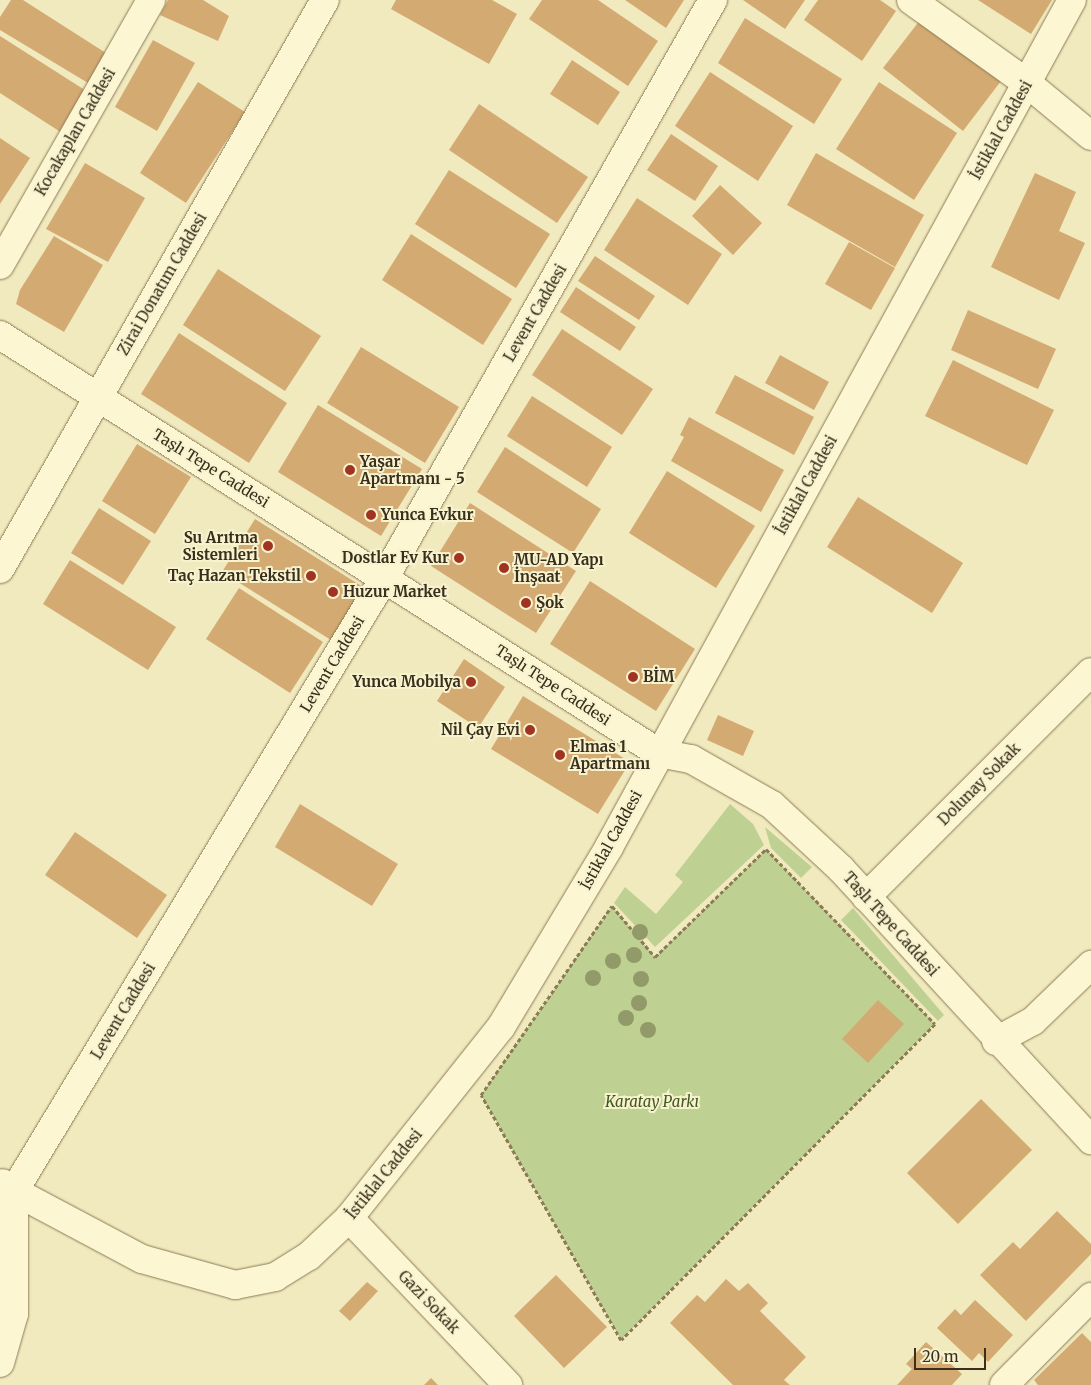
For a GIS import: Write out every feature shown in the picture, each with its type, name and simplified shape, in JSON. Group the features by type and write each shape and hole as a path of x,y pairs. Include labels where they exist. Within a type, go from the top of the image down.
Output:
{"street":[{"name":"Kocakaplan Caddesi","path":"0,265 151,0"},
{"name":"Zirai Donatım Caddesi","path":"0,569 325,0"},
{"name":"Levent Caddesi","path":"7,1186 385,577 713,0"},
{"path":"911,0 1027,83 1091,136"},
{"name":"İstiklal Caddesi","path":"7,1186 142,1259 235,1285 274,1277 309,1256 349,1218 501,1027 609,847 1072,0"},
{"name":"Taşlı Tepe Caddesi","path":"0,335 385,577 659,753 691,758 760,796 797,826 866,897 996,1041 1091,1140"},
{"name":"Dolunay Sokak","path":"866,897 1091,672"},
{"path":"996,1041 1033,1021 1091,965"},
{"path":"0,1363 14,1314 7,1186"},
{"name":"Gazi Sokak","path":"349,1218 508,1385"},
{"path":"1004,1385 1091,1297"}],"path":[{"path":"766,849 935,1024 797,1162 621,1340 481,1095 612,906 655,957 766,849"}],"green space":[{"path":"730,804 753,824 764,845 655,947 614,903 625,887 656,914 683,882 675,875"},
{"path":"765,827 812,867 801,878 771,848"},
{"name":"Karatay Parkı","path":"766,849 935,1024 621,1340 481,1095 612,906 655,957"},
{"path":"853,908 944,1015 938,1021 841,920"}],"building":[{"path":"11,0 23,0 109,55 93,86 0,30 0,17"},
{"path":"168,0 203,0 229,16 218,41 160,15"},
{"path":"396,0 492,0 517,14 489,64 391,9"},
{"path":"542,0 598,0 658,41 628,86 529,19"},
{"path":"625,0 684,0 666,28"},
{"path":"743,0 805,0 785,29"},
{"path":"818,0 880,0 896,11 862,61 804,20"},
{"path":"978,0 1052,0 1031,34"},
{"path":"924,15 1004,77 963,131 883,68"},
{"path":"745,18 842,79 814,124 718,63"},
{"path":"0,36 88,92 62,133 0,93"},
{"path":"153,40 195,63 157,131 115,107"},
{"path":"572,60 620,92 598,125 550,94"},
{"path":"710,72 793,126 758,181 675,126"},
{"path":"198,82 245,112 186,203 140,173"},
{"path":"879,82 957,133 914,200 836,149"},
{"path":"479,104 588,177 557,223 449,150"},
{"path":"671,134 718,166 695,201 647,170"},
{"path":"0,138 30,158 0,204"},
{"path":"816,153 924,215 895,267 787,205"},
{"path":"85,163 145,198 108,262 46,229"},
{"path":"449,170 550,234 516,288 415,224"},
{"path":"1035,173 1076,192 1059,231 1085,243 1059,300 991,267"},
{"path":"720,185 762,223 733,255 692,216"},
{"path":"637,198 722,254 688,305 604,250"},
{"path":"411,234 512,299 483,345 382,280"},
{"path":"54,236 103,265 64,332 16,304 20,290"},
{"path":"849,242 895,268 871,310 825,284"},
{"path":"595,256 655,296 639,320 578,281"},
{"path":"218,269 321,336 285,391 183,325"},
{"path":"576,287 636,327 620,351 560,312"},
{"path":"968,310 1056,349 1038,389 951,350"},
{"path":"562,329 653,389 622,435 532,375"},
{"path":"179,333 287,403 249,463 141,394"},
{"path":"361,347 459,407 425,463 327,403"},
{"path":"780,355 829,382 814,410 765,383"},
{"path":"953,360 1054,410 1027,465 925,416"},
{"path":"735,375 814,417 794,455 715,413"},
{"path":"532,396 612,447 587,487 507,436"},
{"name":"Yaşar Apartmanı - 5","path":"318,405 422,469 381,536 278,472"},
{"path":"689,417 784,470 761,512 671,461 684,437 680,435"},
{"path":"137,444 191,477 155,534 102,501"},
{"path":"505,447 601,509 573,553 477,492"},
{"path":"667,471 755,526 716,588 629,533"},
{"path":"858,497 963,563 932,613 827,547"},
{"name":"MU-AD Yapı İnşaat","path":"470,503 576,571 536,633 431,566"},
{"path":"99,508 151,541 123,585 71,553"},
{"path":"255,519 363,587 331,640 222,572"},
{"path":"70,560 176,627 148,670 43,604"},
{"name":"MU-AD Yapı İnşaat","path":"590,581 695,649 656,711 550,644"},
{"path":"239,588 323,642 290,693 206,639"},
{"path":"464,659 505,687 478,728 437,701"},
{"name":"Elmas 1 Apartmanı","path":"523,696 630,762 598,814 491,749"},
{"path":"718,715 754,731 743,756 707,740"},
{"path":"300,804 398,864 372,906 275,847"},
{"path":"75,832 167,895 137,938 45,875"},
{"path":"878,1000 904,1024 868,1063 842,1039"},
{"path":"981,1099 1032,1150 958,1224 907,1173"},
{"path":"1057,1211 1091,1244 1091,1254 1026,1321 980,1275 1013,1242 1020,1249"},
{"path":"556,1275 607,1327 564,1368 514,1316"},
{"path":"726,1279 739,1291 748,1283 768,1303 760,1311 806,1357 784,1380 790,1385 733,1385 670,1323 697,1295 705,1302"},
{"path":"367,1282 378,1291 350,1321 339,1311"},
{"path":"975,1300 1013,1335 988,1362 979,1353 972,1361 937,1328 955,1309 961,1315"},
{"path":"1082,1333 1091,1342 1091,1385 1038,1385 1034,1380"},
{"path":"926,1342 962,1374 952,1385 897,1385 912,1369 906,1364"},
{"path":"431,1378 438,1385 424,1385"}],"place":[{"name":"Yaşar Apartmanı - 5","path":"350,470"},
{"name":"Yunca Evkur","path":"371,515"},
{"name":"Su Arıtma Sistemleri","path":"268,546"},
{"name":"Dostlar Ev Kur","path":"459,558"},
{"name":"MU-AD Yapı İnşaat","path":"504,568"},
{"name":"Taç Hazan Tekstil","path":"311,576"},
{"name":"Huzur Market","path":"333,592"},
{"name":"Şok","path":"526,603"},
{"name":"BİM","path":"633,677"},
{"name":"Yunca Mobilya","path":"471,682"},
{"name":"Nil Çay Evi","path":"530,730"},
{"name":"Elmas 1 Apartmanı","path":"560,755"}]}
